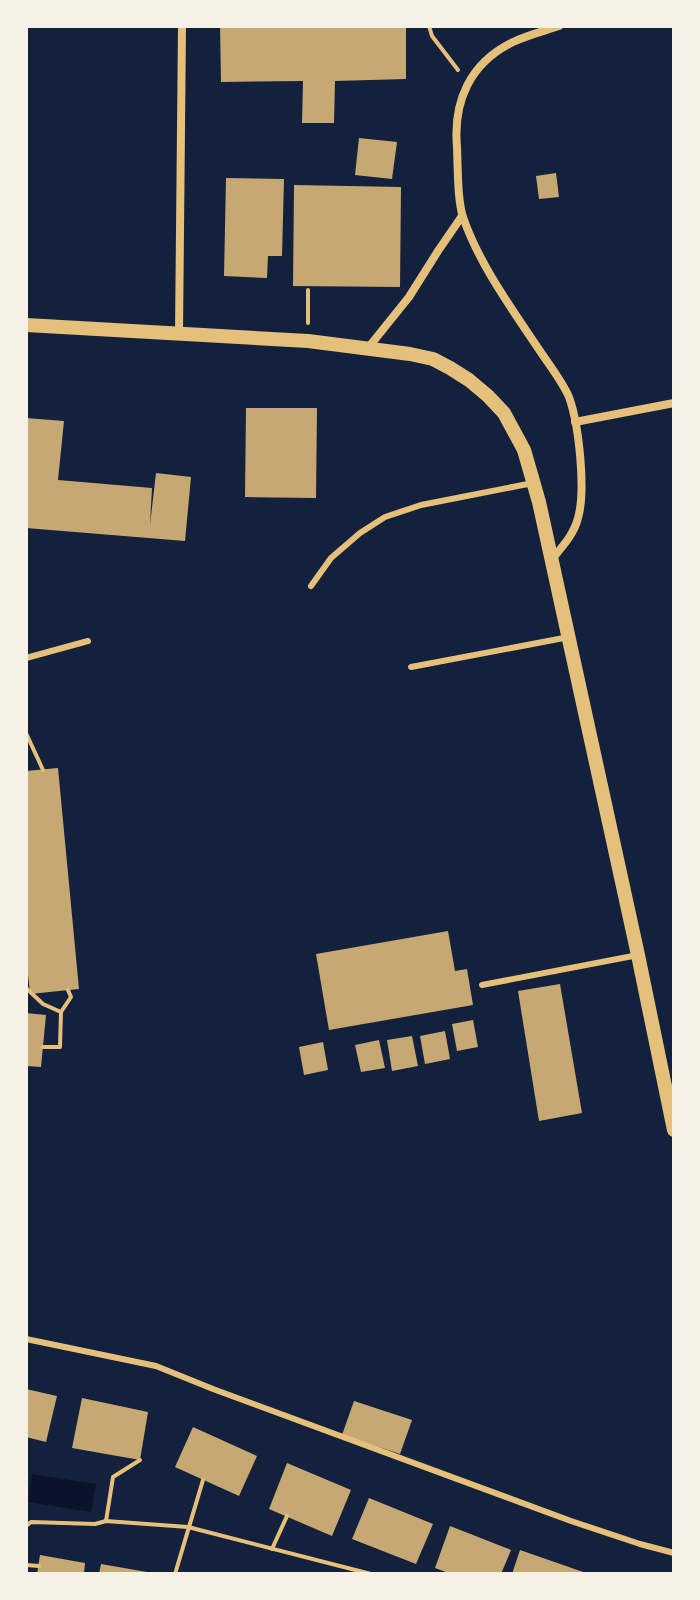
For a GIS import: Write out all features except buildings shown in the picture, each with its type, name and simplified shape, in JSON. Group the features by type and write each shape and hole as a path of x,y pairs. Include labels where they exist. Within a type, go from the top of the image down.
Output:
{"street":[{"path":"179,333 182,26"},
{"path":"552,559 568,540 578,518 581,474 575,422 568,396 504,298 462,216 456,124 458,108 468,83 481,66 513,42 559,26"},
{"path":"368,348 409,297 462,216"},
{"path":"26,325 308,341 410,354 433,359 450,368 469,380 504,413 524,450 552,559 674,1130"},
{"path":"575,422 674,403"}],"lane":[{"path":"311,586 331,558 385,517 421,505 533,483"},
{"path":"411,667 569,637"},
{"path":"26,658 88,641"},
{"path":"482,985 638,955"},
{"path":"26,1339 156,1366 571,1521 674,1553"}],"path":[{"path":"429,26 432,36 468,83"},
{"path":"308,290 308,341"},
{"path":"26,733 43,770"},
{"path":"26,988 43,1004 61,1012"},
{"path":"43,1047 60,1047 61,1012 71,997 68,990"},
{"path":"106,1521 113,1477 140,1460"},
{"path":"175,1574 203,1480"},
{"path":"26,1516 28,1524 95,1524 106,1521 188,1527 346,1571 371,1574"},
{"path":"272,1549 287,1516"},
{"path":"26,1565 39,1566"}],"water":[{"path":"32,1474 96,1484 91,1512 28,1502"}]}
